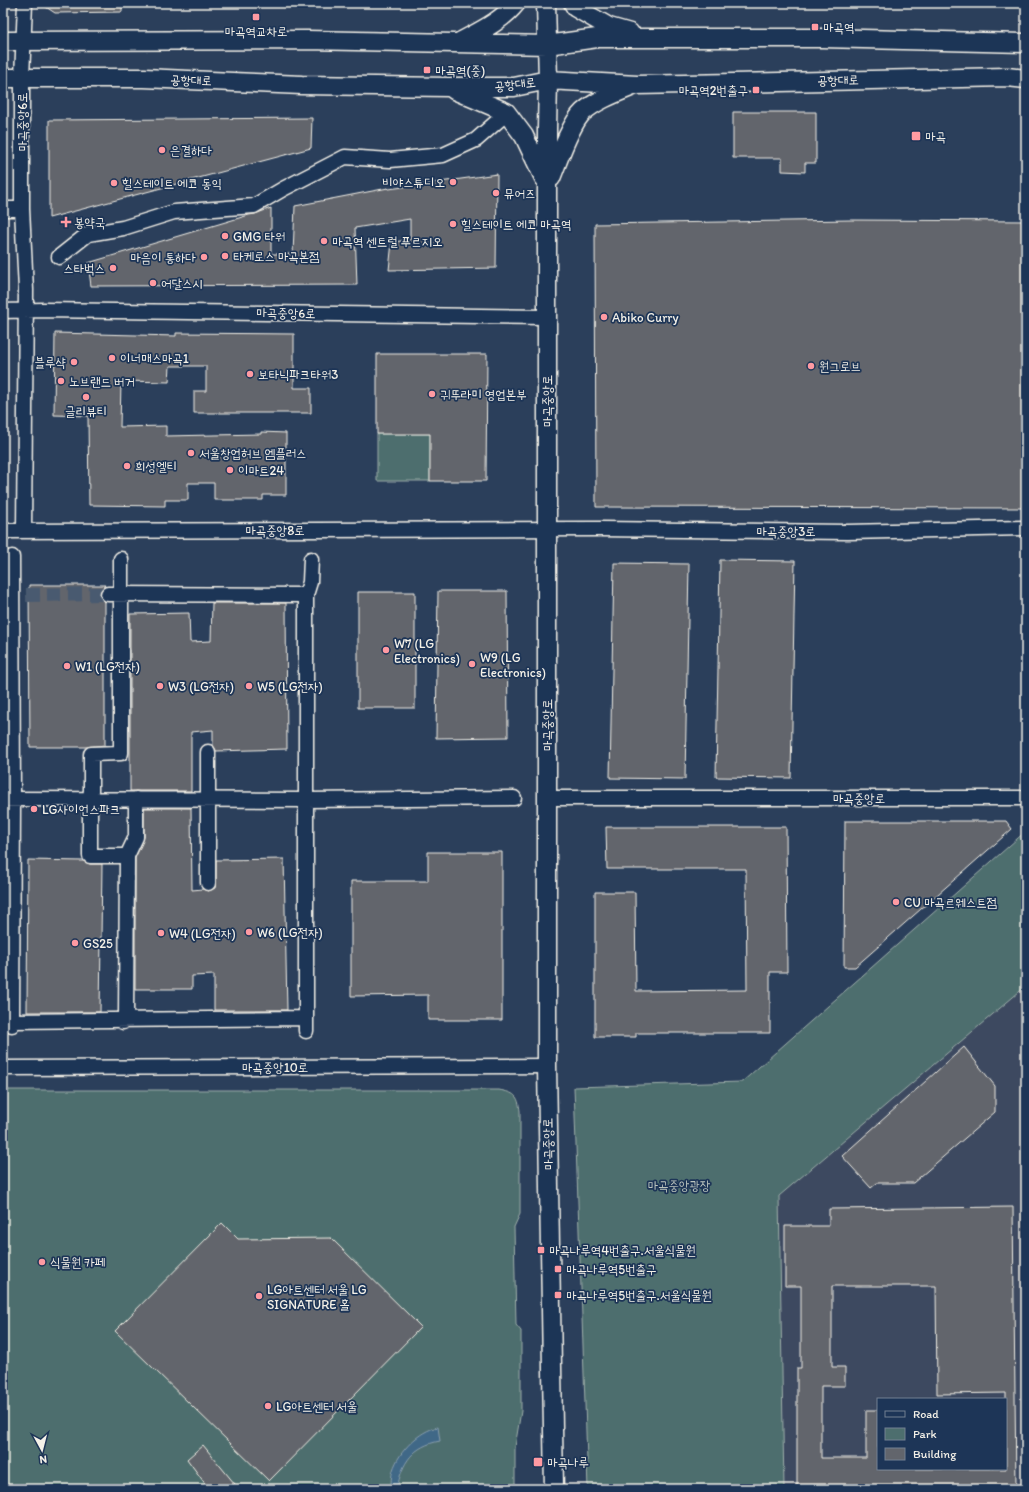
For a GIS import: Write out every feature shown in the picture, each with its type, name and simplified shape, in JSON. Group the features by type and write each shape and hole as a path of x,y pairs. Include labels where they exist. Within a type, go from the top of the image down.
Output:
{"main road":[{"path":"460,42 492,24 510,11 516,3"},
{"name":"마곡중앙로","path":"546,3 548,80 547,1066 554,1489"},
{"path":"573,3 576,8 609,27 648,38"},
{"path":"3,41 307,40 547,45 597,38 823,38 1026,43"},
{"name":"공항대로","path":"3,78 144,78 302,85 449,88 514,87 548,80 637,85 1006,77 1026,79"},
{"path":"548,186 567,140 576,121 582,113 594,104 637,85"},
{"path":"449,88 506,112 524,136 548,186"}],"street":[{"name":"마곡중앙6로","path":"24,531 26,290 22,209 22,78 25,3"},
{"path":"59,257 88,234 123,228 174,212 254,206 344,157 390,160 443,156 476,140 500,118"},
{"path":"3,209 22,209"},
{"name":"마곡중앙6로","path":"3,311 26,310 547,317"},
{"name":"마곡중앙3로","path":"547,530 848,532 1026,528"},
{"name":"마곡중앙8로","path":"3,531 547,530"},
{"path":"12,557 20,595 8,799 12,1023 124,1021 306,1024 306,595 310,582 310,559"},
{"path":"121,559 115,594 120,753 91,754 90,856 127,856"},
{"path":"115,594 306,595"},
{"path":"208,752 208,883"},
{"path":"8,799 306,800 514,798"},
{"name":"마곡중앙로","path":"547,798 1026,798"},
{"path":"124,1021 127,856 136,837 136,799"},
{"name":"마곡중앙10로","path":"3,1068 547,1066"}],"shaded area":[{"path":"1026,986 1026,1489 784,1489 779,1196"},
{"path":"438,1427 440,1441 431,1443 416,1451 410,1457 402,1471 397,1489 391,1489 391,1477 393,1470 405,1449 417,1437 431,1429"}],"green space":[{"path":"377,434 430,434 430,481 377,481"},
{"name":"마곡중앙광장","path":"1026,831 1026,986 779,1196 784,1489 588,1489 574,1087 742,1082"},
{"path":"3,1090 499,1090 509,1092 515,1096 518,1101 520,1111 520,1214 514,1227 516,1325 521,1331 521,1411 515,1447 515,1489 3,1489"}],"building":[{"path":"40,3 122,3 122,12 55,13"},
{"path":"733,112 816,112 816,163 805,163 805,172 782,171 782,158 733,158"},
{"name":"힐스테이트 에코 동익","path":"312,118 311,148 49,218 49,120"},
{"path":"497,174 496,268 389,270 392,242 410,240 410,219 355,228 357,285 91,286 88,263 271,208 271,254 293,254 295,206 388,188"},
{"name":"원그로브","path":"852,220 1026,221 1026,508 596,507 595,224"},
{"path":"55,333 176,336 176,333 294,334 294,388 311,388 311,413 194,413 194,391 206,391 206,366 170,366 169,382 121,381 120,427 166,426 166,436 261,434 261,432 286,433 286,495 263,495 263,500 214,500 214,483 188,483 188,500 165,500 165,506 89,505 88,416 54,415"},
{"name":"귀뚜라미 영업본부","path":"377,354 487,354 486,481 430,481 430,434 377,434"},
{"path":"720,560 795,561 791,778 716,777"},
{"path":"614,563 689,564 685,779 610,778"},
{"name":"W1 (LG전자)","path":"29,585 105,585 100,594 101,599 105,602 105,745 87,747 30,747"},
{"name":"W9 (LG Electronics)","path":"438,591 507,591 508,737 436,738"},
{"name":"W7 (LG Electronics)","path":"358,592 415,592 415,708 358,708"},
{"path":"212,603 286,603 287,749 216,751 213,745 213,730 191,732 191,791 130,791 130,614 189,613 190,642 211,641"},
{"path":"144,808 191,808 192,890 203,889 208,891 215,888 216,860 284,859 287,1010 214,1010 214,975 192,976 192,989 135,989 135,858 144,837"},
{"path":"845,821 1006,821 1012,829 855,967 844,967"},
{"path":"606,827 786,827 787,972 770,972 770,1033 636,1033 636,1037 595,1037 595,892 635,892 636,991 747,990 746,869 607,869"},
{"path":"428,852 502,852 502,1020 428,1020 428,995 351,996 351,881 428,881"},
{"path":"28,860 83,861 90,864 102,864 100,1012 27,1012"},
{"path":"964,1047 995,1086 995,1112 913,1183 877,1183 871,1188 842,1156"},
{"path":"1013,1207 1016,1489 797,1489 797,1368 801,1368 801,1286 785,1286 785,1226 829,1226 829,1209","holes":["832,1286 936,1286 937,1394 1006,1393 1007,1470 877,1470 877,1410 866,1410 866,1458 821,1458 821,1386 845,1386 845,1367 832,1367"]},
{"name":"LG아트센터 서울","path":"222,1223 238,1239 331,1238 421,1327 269,1481 115,1331"},
{"path":"203,1445 239,1489 209,1489 187,1459"}],"tunnel":[{"path":"26,595 108,594"}],"place":[{"name":"마곡역교차로","path":"256,17"},
{"name":"마곡역","path":"815,27"},
{"name":"마곡역(중)","path":"427,70"},
{"name":"마곡역2번출구","path":"756,90"},
{"name":"마곡","path":"916,136"},
{"name":"은결하다","path":"162,150"},
{"name":"비야스튜디오","path":"453,182"},
{"name":"힐스테이트 에코 동익","path":"114,183"},
{"name":"뮤어즈","path":"496,193"},
{"name":"봉약국","path":"66,222"},
{"name":"힐스테이트 에코 마곡역","path":"453,224"},
{"name":"GMG 타워","path":"225,236"},
{"name":"마곡역 센트럴 푸르지오","path":"324,241"},
{"name":"타케로스 마곡본점","path":"225,256"},
{"name":"마음이 통하다","path":"204,257"},
{"name":"스타벅스","path":"113,268"},
{"name":"어달스시","path":"153,283"},
{"name":"Abiko Curry","path":"604,317"},
{"name":"이너매스마곡1","path":"112,358"},
{"name":"블루샥","path":"74,362"},
{"name":"원그로브","path":"811,366"},
{"name":"보타닉파크타워3","path":"250,374"},
{"name":"노브랜드 버거","path":"61,381"},
{"name":"귀뚜라미 영업본부","path":"432,394"},
{"name":"글리뷰티","path":"86,397"},
{"name":"서울창업허브 엠플러스","path":"191,453"},
{"name":"희성엘티","path":"127,466"},
{"name":"이마트24","path":"230,470"},
{"name":"W7 (LG Electronics)","path":"386,650"},
{"name":"W9 (LG Electronics)","path":"472,664"},
{"name":"W1 (LG전자)","path":"67,666"},
{"name":"W3 (LG전자)","path":"160,686"},
{"name":"W5 (LG전자)","path":"249,686"},
{"name":"LG사이언스파크","path":"34,809"},
{"name":"CU 마곡르웨스트점","path":"896,902"},
{"name":"W6 (LG전자)","path":"249,932"},
{"name":"W4 (LG전자)","path":"161,933"},
{"name":"GS25","path":"75,943"},
{"name":"마곡나루역4번출구.서울식물원","path":"541,1250"},
{"name":"식물원 카페","path":"42,1262"},
{"name":"마곡나루역5번출구","path":"558,1269"},
{"name":"마곡나루역5번출구.서울식물원","path":"558,1295"},
{"name":"LG아트센터 서울 LG SIGNATURE 홀","path":"259,1296"},
{"name":"LG아트센터 서울","path":"268,1406"},
{"name":"마곡나루","path":"538,1462"}]}
